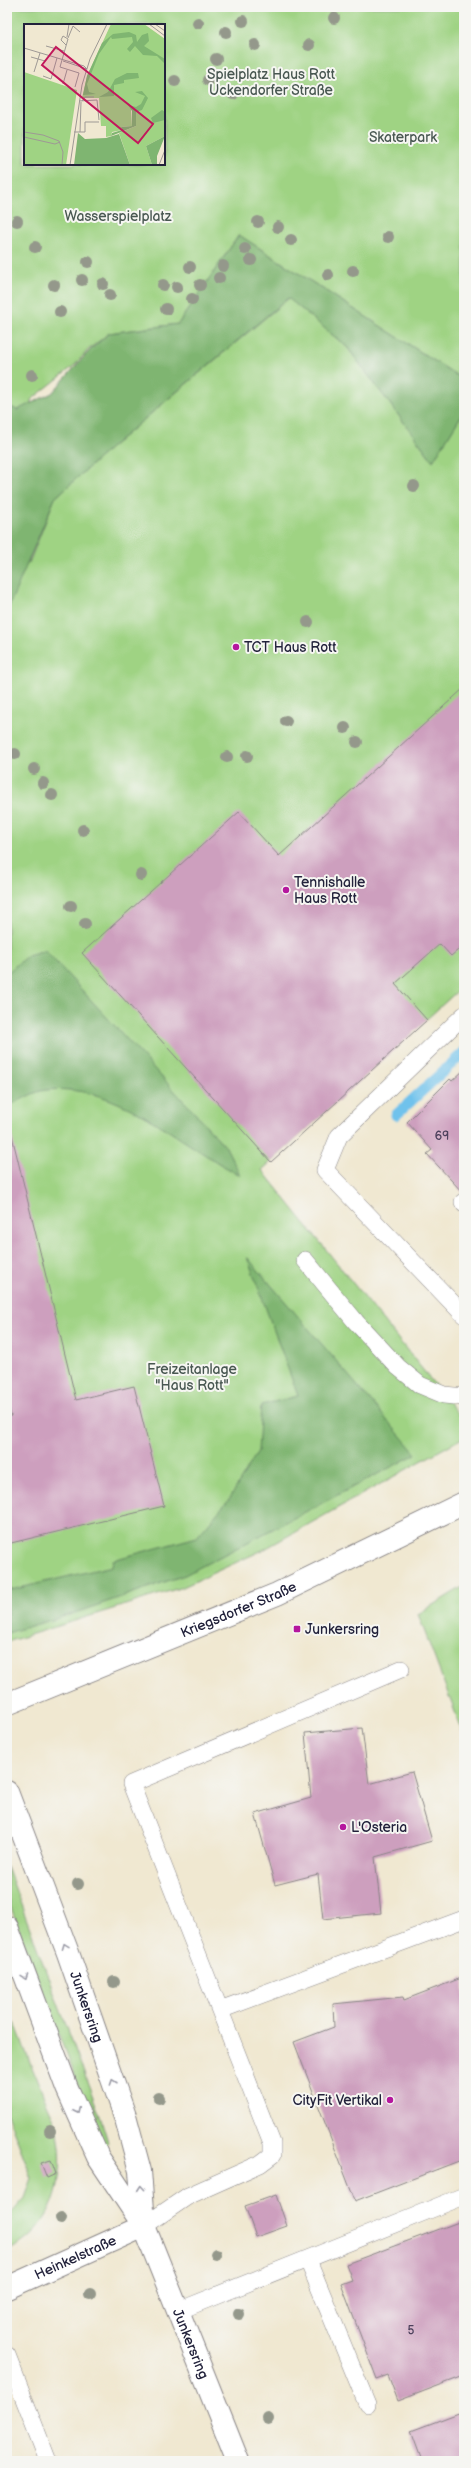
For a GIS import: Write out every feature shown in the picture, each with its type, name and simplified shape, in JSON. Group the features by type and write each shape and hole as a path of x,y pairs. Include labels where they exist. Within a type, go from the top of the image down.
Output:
{"street":[{"name":"Kriegsdorfer Straße","path":"7,1704 277,1594 464,1503"},
{"name":"Junkersring","path":"7,1792 68,1953 126,2119 140,2171 144,2226"},
{"name":"Junkersring","path":"7,1927 67,2088 98,2157 144,2226 238,2461"},
{"name":"Heinkelstraße","path":"7,2288 144,2226"}],"lane":[{"path":"464,1015 339,1136 325,1170 464,1315"},
{"path":"305,1260 356,1322 404,1371 420,1385 444,1395 464,1397"},
{"path":"144,2226 188,2196 260,2164 272,2155 272,2143 131,1784 401,1668"},
{"path":"220,2010 464,1918"},
{"path":"178,2311 464,2196"},
{"path":"308,2260 367,2404"},
{"path":"7,2355 48,2461"}],"green space":[{"path":"7,7 464,7 464,380 239,235 178,324 109,333 88,350 75,365 31,400 29,563 55,498 110,448 289,298 347,347 433,461 464,411 464,985 262,1170 464,1421 464,1437 263,1550 183,1587 7,1642"},
{"path":"239,235 464,380 464,411 433,461 347,347 288,298 110,448 55,498 7,611 7,405 17,410 52,393 90,350 109,333 178,324"},
{"path":"45,950 226,1147 240,1175 148,1118 99,1096 73,1090 46,1090 37,1092 7,1106 7,973 28,955"},
{"path":"247,1257 416,1454 185,1575 72,1614 7,1633 7,1591 112,1566 113,1560 197,1537 230,1498 258,1451 261,1405 298,1396"},
{"path":"464,1586 464,1736 418,1614"},
{"path":"7,1867 100,2116 108,2142 104,2146 93,2126 7,1897"},
{"path":"7,2012 17,2028 56,2125 60,2150 60,2168 58,2185 53,2202 46,2217 36,2231 23,2242 7,2251 7,2218 25,2198 32,2178 7,2114"}],"building":[{"name":"Tennishalle Haus Rott","path":"464,688 464,945 451,956 440,944 395,984 427,1020 271,1162 82,953 239,812 279,856"},
{"path":"464,1070 464,1194 427,1154 432,1150 407,1122 450,1079 452,1081"},
{"path":"12,1136 76,1400 134,1386 164,1506 7,1544 7,1417 11,1416 7,1399 7,1137"},
{"name":"L'Osteria","path":"362,1728 369,1784 412,1772 432,1841 375,1857 381,1913 323,1919 318,1874 275,1885 255,1814 311,1798 305,1733"},
{"name":"CityFit Vertikal","path":"464,1977 464,2159 355,2201 294,2042 334,2027 333,2004 403,1997 404,2000"},
{"path":"51,2160 56,2174 47,2178 41,2163"},
{"path":"276,2195 287,2226 256,2237 245,2206"},
{"path":"464,2220 464,2376 398,2401 388,2375 377,2379 341,2284 352,2280 346,2264"},
{"path":"464,2411 464,2461 422,2461 411,2431"}],"waterway":[{"path":"396,1115 464,1052"}],"place":[{"name":"TCT Haus Rott","path":"236,647"},
{"name":"Tennishalle Haus Rott","path":"286,890"},
{"name":"Junkersring","path":"297,1629"},
{"name":"L'Osteria","path":"343,1827"},
{"name":"CityFit Vertikal","path":"390,2100"}],"park label":[{"name":"Spielplatz Haus Rott Uckendorfer Straße","path":"271,82"},
{"name":"Skaterpark","path":"403,137"},
{"name":"Wasserspielplatz","path":"118,216"},
{"name":"Freizeitanlage \"Haus Rott\"","path":"192,1378"}]}
